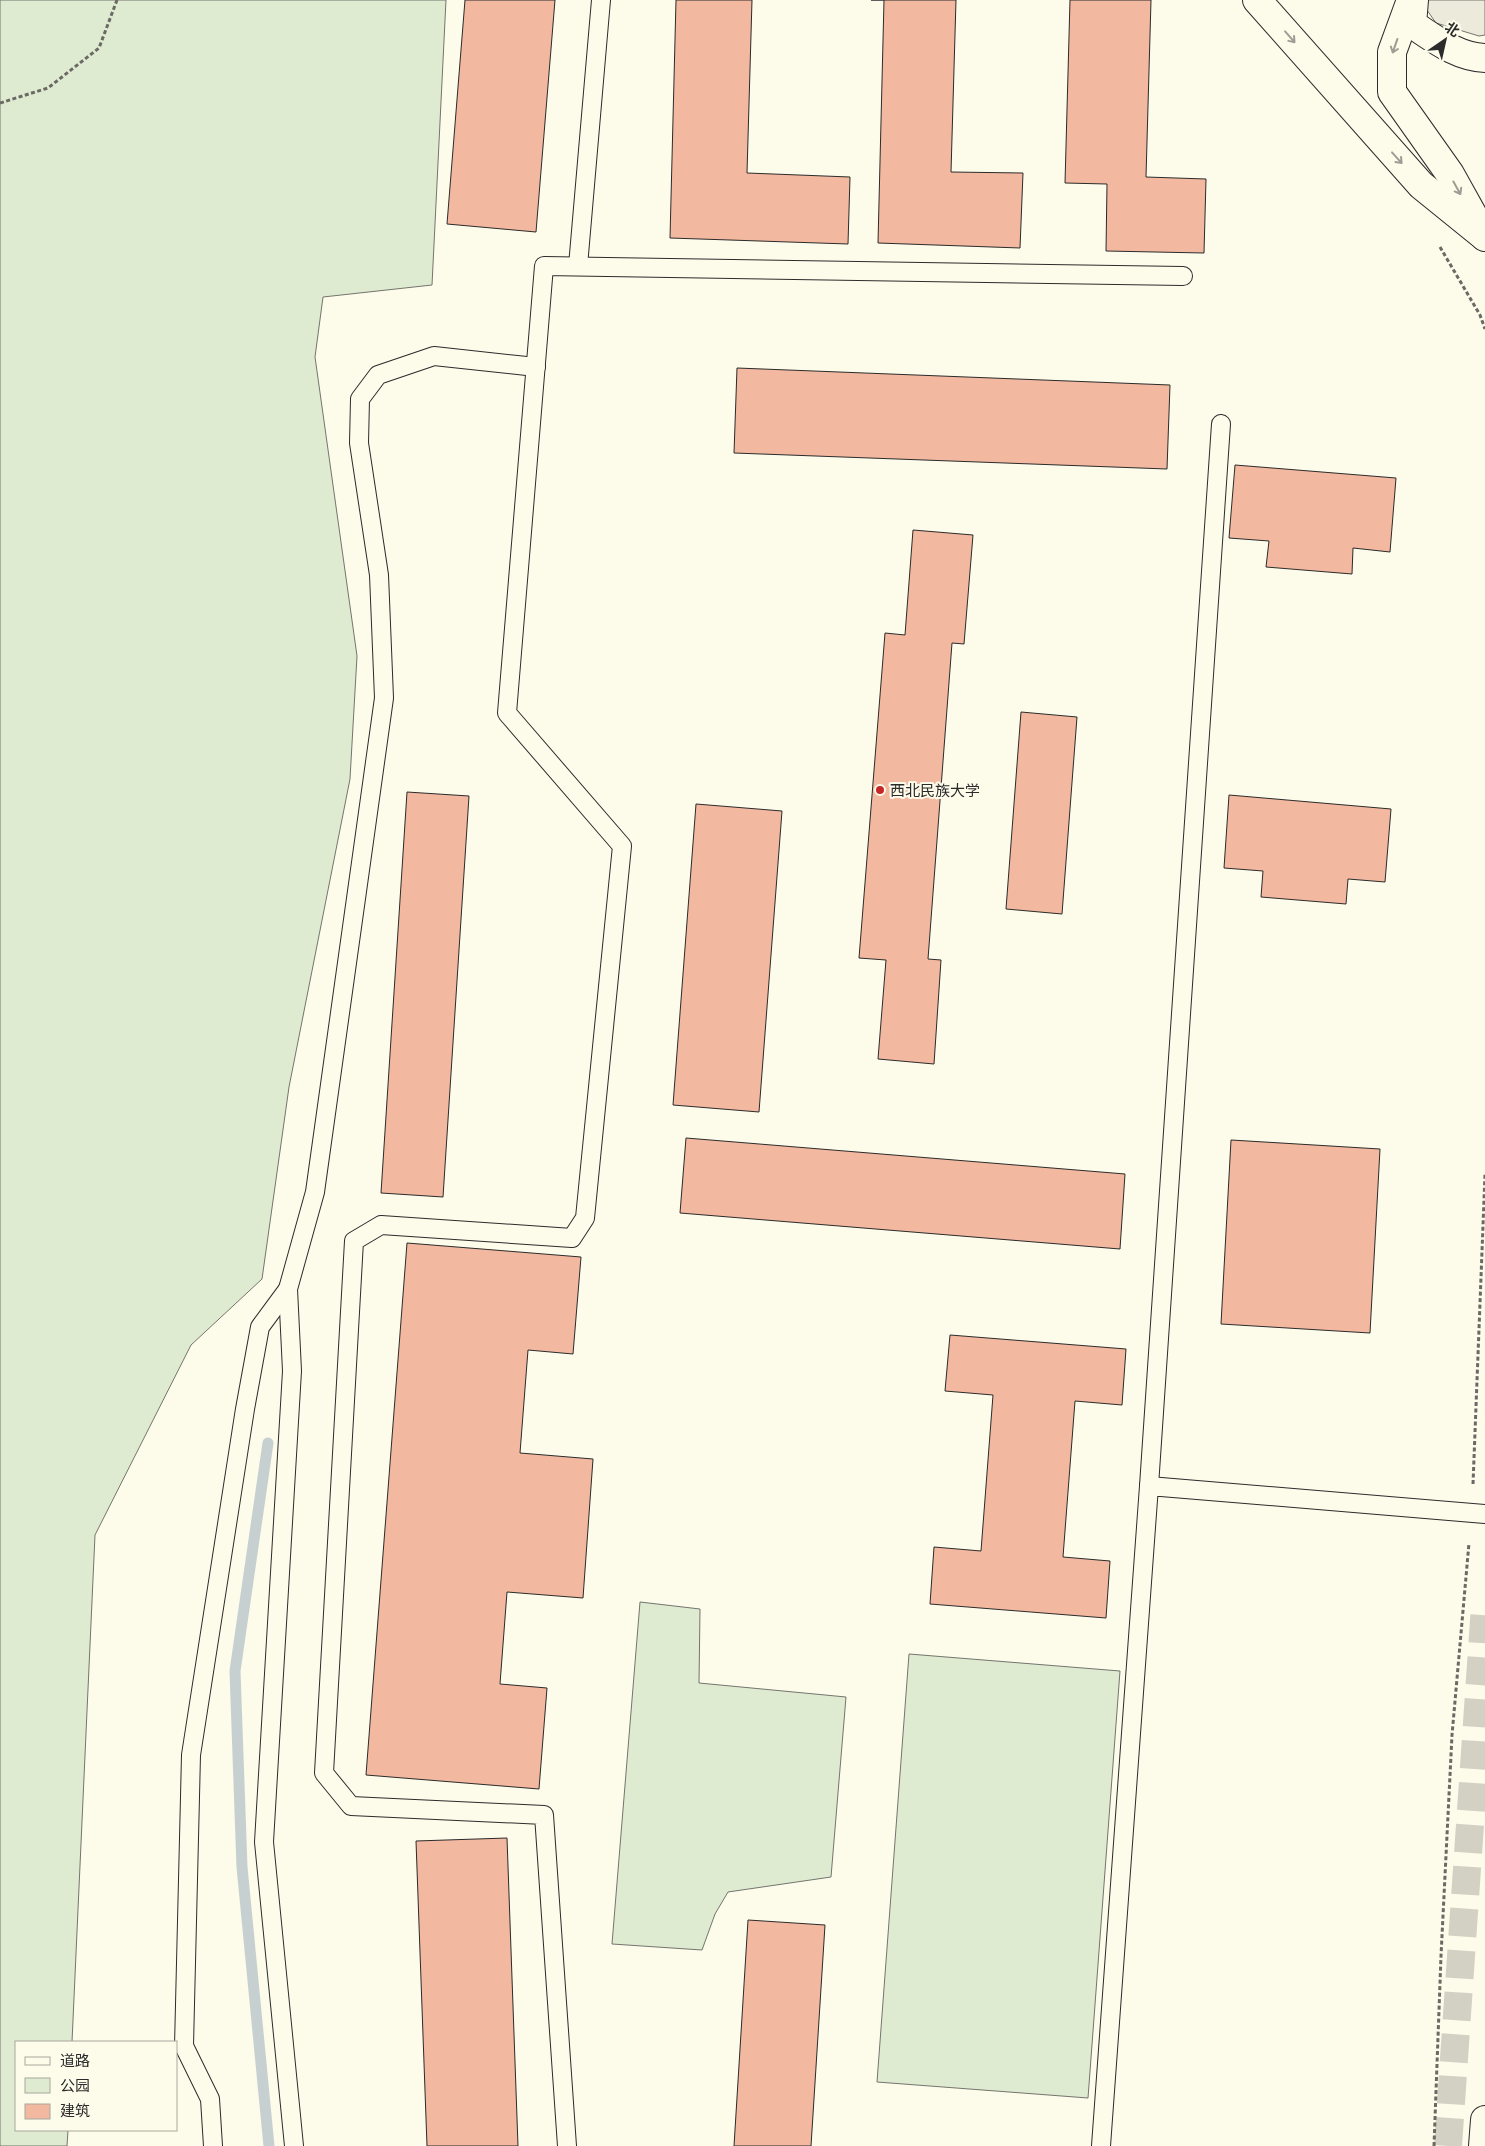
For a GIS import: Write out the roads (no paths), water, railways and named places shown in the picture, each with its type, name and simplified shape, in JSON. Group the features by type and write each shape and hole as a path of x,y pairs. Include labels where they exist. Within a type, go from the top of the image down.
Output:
{"main road":[{"path":"1258,0 1420,185 1485,237"},
{"path":"1412,0 1392,52 1392,92 1450,174 1485,237"},
{"path":"1412,0 1412,24 1446,46 1471,58 1485,58"},
{"path":"1483,2146 1485,2120"}],"lane":[{"path":"578,266 601,0"},
{"path":"567,2146 544,1815 351,1806 324,1773 354,1241 380,1225 572,1238 586,1218 622,846 507,713 544,266 1184,276"},
{"path":"294,2146 264,1842 292,1371 288,1289 315,1192 384,698 378,575 359,444 360,399 378,375 434,356 536,367"},
{"path":"1101,2146 1149,1486 1221,424"},
{"path":"213,2146 210,2099 184,2046 191,1755 245,1409 260,1327 288,1289"},
{"path":"1149,1486 1478,1514"}],"waterway":[{"path":"268,1443 235,1671 242,1867 269,2146"}],"tunnel":[{"path":"1448,2146 1485,1606"}],"place":[{"name":"西北民族大学","path":"880,790"}]}
